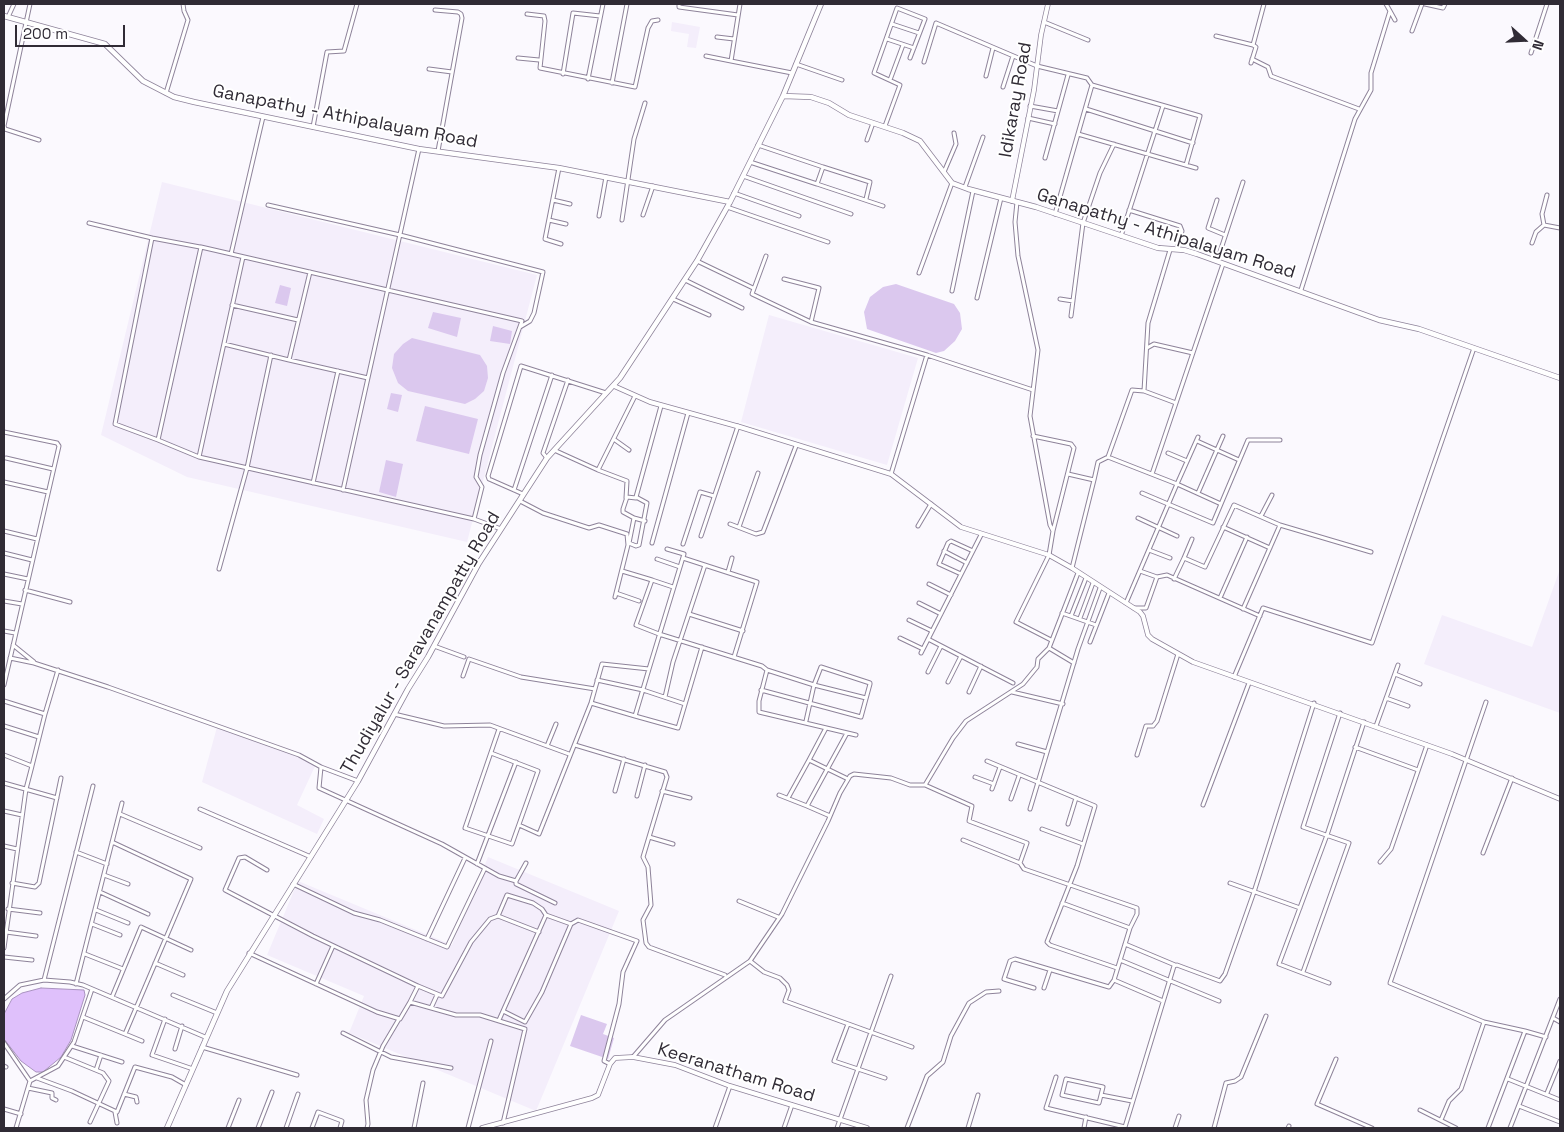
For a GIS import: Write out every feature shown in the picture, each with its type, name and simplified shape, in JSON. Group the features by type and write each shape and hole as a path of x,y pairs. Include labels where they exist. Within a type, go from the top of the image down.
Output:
{"main road":[{"name":"Thudiyalur - Saravanampatty Road","path":"167,1128 205,1037 249,953 358,781 479,563 547,458 614,386 698,261 783,96 821,4"},
{"name":"Ganapathy - Athipalayam Road","path":"6,16 105,44 143,81 166,93 194,102 419,149 560,168 730,202"},
{"path":"783,96 811,96 829,103 849,115 885,126 920,141 952,183"},
{"name":"Ganapathy - Athipalayam Road","path":"952,183 1121,236 1170,250 1184,250 1301,290 1379,320 1419,329 1560,378"}],"street":[{"path":"6,16 14,4"},
{"path":"30,4 4,129 39,140"},
{"path":"166,93 188,20 183,4"},
{"path":"313,127 327,52 344,51 357,4"},
{"path":"588,79 603,4"},
{"path":"612,83 627,4"},
{"path":"679,4 678,7 738,15"},
{"path":"731,61 740,4"},
{"name":"Idikaray Road","path":"1014,201 1048,4"},
{"path":"1264,4 1253,45 1256,48 1252,61 1268,68 1271,76 1359,109"},
{"path":"1386,4 1395,20"},
{"path":"1412,31 1424,4 1443,8 1445,4"},
{"path":"1530,53 1547,4"},
{"path":"885,126 900,84 874,73 897,8 924,19 910,58"},
{"path":"435,10 461,14 438,151"},
{"path":"1301,290 1359,109 1371,90 1371,73 1390,11"},
{"path":"563,74 573,13 600,16"},
{"path":"527,14 544,16 545,21 539,60 540,68 635,87 648,28 652,21 658,20"},
{"path":"1044,22 1088,40"},
{"path":"924,62 936,23 1037,66 1068,75 1087,78 1092,85 1200,116 1186,165"},
{"path":"892,24 919,33"},
{"path":"1216,36 1253,45"},
{"path":"717,37 734,39"},
{"path":"886,39 914,48"},
{"path":"890,80 903,45"},
{"path":"986,76 994,48"},
{"path":"706,56 792,73"},
{"path":"1003,87 1013,56"},
{"path":"518,58 539,60"},
{"path":"795,64 842,80"},
{"path":"429,69 452,72"},
{"path":"1044,158 1068,75"},
{"path":"1055,214 1092,85"},
{"path":"622,220 634,139 644,102"},
{"path":"1121,236 1163,105"},
{"path":"1030,106 1058,111"},
{"path":"1086,109 1192,143"},
{"path":"231,254 263,117"},
{"path":"1028,118 1055,124"},
{"path":"867,140 874,122"},
{"path":"944,172 956,144 954,134"},
{"path":"1078,134 1196,168"},
{"path":"965,188 983,137"},
{"path":"1071,316 1083,223 1100,173 1114,144"},
{"path":"758,145 870,182 866,199"},
{"path":"343,490 419,149"},
{"path":"750,162 883,206"},
{"path":"816,184 823,166"},
{"path":"560,168 545,239 561,244"},
{"path":"600,216 606,176"},
{"path":"743,176 851,214"},
{"path":"1217,261 1243,182"},
{"path":"919,273 952,183"},
{"path":"644,215 653,186"},
{"path":"952,291 973,191"},
{"path":"734,193 799,216"},
{"path":"1544,225 1542,214 1547,195"},
{"path":"977,298 1001,198"},
{"path":"553,200 570,204"},
{"path":"1217,200 1208,228 1225,235"},
{"path":"1014,201 1018,256 1037,342 1030,416 1050,525 1053,531"},
{"path":"268,205 543,272 534,313 530,321 520,327"},
{"path":"727,207 828,242"},
{"path":"1129,210 1180,226 1182,231 1176,250"},
{"path":"549,220 566,224"},
{"path":"89,224 201,247 526,323"},
{"path":"1544,225 1560,228"},
{"path":"1532,244 1536,232 1544,225"},
{"path":"152,238 116,424 199,457 474,519 501,529"},
{"path":"158,440 201,247"},
{"path":"1144,392 1148,323 1170,250"},
{"path":"766,256 752,294 812,322 927,355 1033,390"},
{"path":"199,457 242,257"},
{"path":"698,261 753,288"},
{"path":"1152,474 1224,263"},
{"path":"289,360 310,272"},
{"path":"784,279 819,288 812,322"},
{"path":"685,280 742,308"},
{"path":"673,299 710,315"},
{"path":"1060,299 1073,301"},
{"path":"232,305 298,320"},
{"path":"474,519 482,487 476,477 480,455 503,373 522,321"},
{"path":"224,344 368,378"},
{"path":"1147,348 1154,344 1193,353"},
{"path":"1234,677 1263,608 1372,643 1474,348"},
{"path":"219,569 247,468 271,355"},
{"path":"891,474 927,355"},
{"path":"524,494 489,479 488,476 521,366 607,393"},
{"path":"313,483 338,371"},
{"path":"514,490 552,375"},
{"path":"547,458 543,454 568,380"},
{"path":"614,386 662,406 738,426 796,446 891,474 961,527 981,535 1049,555 1072,568 1144,616 1148,635 1178,654 1234,677 1314,703 1427,744 1560,799"},
{"path":"1072,568 1098,462 1108,457 1121,425 1130,392 1132,390 1144,392 1176,403"},
{"path":"598,470 615,440 635,396"},
{"path":"636,498 662,406"},
{"path":"652,543 688,413"},
{"path":"701,536 738,426"},
{"path":"4,432 57,443 58,446 4,685"},
{"path":"1033,436 1071,444 1074,448 1053,531 1049,555 1016,622 1052,640"},
{"path":"1198,493 1223,436"},
{"path":"1126,603 1198,439 1240,460"},
{"path":"615,440 630,450"},
{"path":"1142,493 1212,523 1248,440 1280,440"},
{"path":"730,524 756,534 762,532 796,446"},
{"path":"554,450 598,470 627,480 623,512 645,522"},
{"path":"1168,453 1187,461"},
{"path":"1108,457 1177,484 1221,504"},
{"path":"6,458 53,468"},
{"path":"739,528 758,473"},
{"path":"1068,474 1094,480"},
{"path":"4,482 48,492"},
{"path":"683,544 700,492 714,496"},
{"path":"1261,516 1272,495"},
{"path":"626,498 636,498 647,503 645,522 639,545 629,543 634,518"},
{"path":"520,501 543,513 589,528 599,525 626,534 628,545 615,595 639,601"},
{"path":"918,526 931,503"},
{"path":"1184,558 1205,567 1234,505 1280,525 1371,552"},
{"path":"1138,518 1178,536"},
{"path":"1243,609 1280,525"},
{"path":"1224,527 1270,548"},
{"path":"4,531 37,539"},
{"path":"900,638 922,651 981,535"},
{"path":"1220,598 1247,537"},
{"path":"1174,579 1192,539"},
{"path":"961,574 939,564 944,551 951,540 973,551"},
{"path":"635,716 684,554 667,549"},
{"path":"1149,550 1170,558"},
{"path":"944,551 967,563"},
{"path":"4,553 32,560"},
{"path":"683,558 757,582 734,657"},
{"path":"728,572 732,558"},
{"path":"657,559 680,567"},
{"path":"665,697 680,640 705,565"},
{"path":"1140,570 1157,577 1167,575 1260,616"},
{"path":"622,572 673,587"},
{"path":"925,785 953,738 966,721 991,703 1012,692 1032,674 1037,667 1038,659 1048,648 1052,640 1078,573"},
{"path":"4,574 28,579"},
{"path":"1134,608 1146,608 1157,577"},
{"path":"1071,616 1086,578"},
{"path":"652,580 636,624 659,634 762,666 767,670 814,685 866,698"},
{"path":"1080,618 1093,583"},
{"path":"929,584 950,595"},
{"path":"1030,809 1074,663 1100,588"},
{"path":"26,590 70,602"},
{"path":"1090,642 1109,593"},
{"path":"4,601 22,604"},
{"path":"919,602 941,614"},
{"path":"1062,613 1096,625"},
{"path":"688,614 742,631"},
{"path":"909,620 932,631"},
{"path":"4,631 16,633"},
{"path":"928,639 1013,683"},
{"path":"13,645 34,663"},
{"path":"434,646 464,656"},
{"path":"928,672 941,646"},
{"path":"591,703 678,728 702,647"},
{"path":"1048,648 1074,663"},
{"path":"1137,755 1146,726 1153,726 1157,721 1178,654"},
{"path":"948,682 961,656"},
{"path":"10,658 58,670 244,734 358,781"},
{"path":"463,676 469,659 521,677 595,689"},
{"path":"519,825 539,834 569,754 575,745 591,703 602,664 648,669"},
{"path":"1376,726 1398,665"},
{"path":"969,692 981,666"},
{"path":"761,690 810,703 861,717 870,682 821,667 814,685 810,703 806,721"},
{"path":"4,945 26,789 58,670"},
{"path":"767,670 757,708 759,712 856,735"},
{"path":"1394,674 1420,684"},
{"path":"598,680 642,690 685,704"},
{"path":"1203,805 1249,682"},
{"path":"1012,692 1063,704"},
{"path":"1386,698 1408,706"},
{"path":"4,701 45,714"},
{"path":"1486,702 1468,760 1450,806 1432,865 1390,983 1484,1022 1546,1037"},
{"path":"1125,944 1222,980 1254,892 1314,703"},
{"path":"1303,972 1349,843 1303,827 1340,713"},
{"path":"394,714 444,726 490,726 569,754"},
{"path":"1329,983 1279,964 1327,835 1364,721"},
{"path":"548,746 556,724"},
{"path":"4,726 39,737"},
{"path":"788,798 826,728"},
{"path":"490,753 538,771 512,844 465,828 490,753 499,729"},
{"path":"807,806 848,733"},
{"path":"1018,744 1047,752"},
{"path":"1380,862 1391,849 1427,744"},
{"path":"575,745 665,772 667,777 642,857 648,867 651,905 643,920 646,943 649,947 726,975"},
{"path":"1356,747 1418,770"},
{"path":"4,755 32,766"},
{"path":"615,791 624,759"},
{"path":"808,760 848,779"},
{"path":"987,761 1019,776 1095,806 1048,944 1117,968"},
{"path":"477,864 516,762"},
{"path":"637,796 645,765"},
{"path":"321,767 319,788 442,844 499,876 516,881 516,884 555,903"},
{"path":"992,789 1000,767"},
{"path":"633,1057 665,1020 726,975 750,960 778,918 848,779 854,774 891,778 910,785 925,785 972,806 969,822 1026,842 1027,845 1020,863"},
{"path":"1011,799 1019,776"},
{"path":"975,777 994,784"},
{"path":"12,883 35,887 39,883 61,778"},
{"path":"1483,853 1512,778"},
{"path":"4,783 57,798"},
{"path":"44,980 93,786"},
{"path":"662,791 690,798"},
{"path":"779,795 830,816"},
{"path":"1068,824 1076,798"},
{"path":"76,984 122,803"},
{"path":"200,809 311,856"},
{"path":"4,811 22,815"},
{"path":"120,814 200,848"},
{"path":"1042,829 1083,844"},
{"path":"649,837 673,844"},
{"path":"963,840 1020,863 1024,869 1137,908 1137,914 1130,928 1114,980 1109,987 1015,959 1010,961 1004,979 1034,988"},
{"path":"112,842 191,879 125,1034"},
{"path":"4,846 17,849"},
{"path":"76,852 107,864"},
{"path":"267,870 245,857 239,858 224,888 227,892 333,946 437,995 442,996 471,942 490,919 498,916 539,932"},
{"path":"427,939 466,858"},
{"path":"516,881 526,863"},
{"path":"293,884 354,913 447,947 484,868"},
{"path":"104,875 128,884"},
{"path":"1230,883 1300,908"},
{"path":"100,892 148,914"},
{"path":"498,916 507,895 534,903 546,915 571,924"},
{"path":"739,901 778,918"},
{"path":"1062,902 1130,928"},
{"path":"8,909 40,913"},
{"path":"96,910 128,923"},
{"path":"499,1020 546,915"},
{"path":"482,1128 503,1123 598,1094 610,1064 604,1061 619,1004 623,972 637,941 578,920 571,924 542,992 526,1022 503,1123"},
{"path":"92,924 120,935"},
{"path":"112,997 141,927 191,950"},
{"path":"6,932 36,936"},
{"path":"316,984 333,946"},
{"path":"249,953 377,1012 400,1019"},
{"path":"85,954 124,969"},
{"path":"4,957 32,960"},
{"path":"750,960 764,972 780,978 789,990 785,1000 912,1047"},
{"path":"1120,960 1219,1001"},
{"path":"155,962 183,975"},
{"path":"1056,1077 1046,1108 1086,1116 1124,1127 1175,964"},
{"path":"1044,988 1050,970"},
{"path":"837,1128 891,976"},
{"path":"4,999 20,986 44,980 76,984 112,997 205,1037"},
{"path":"1114,980 1164,1001"},
{"path":"367,1128 366,1100 380,1053 418,986"},
{"path":"30,1081 58,1066 72,1046 92,989"},
{"path":"907,1128 927,1076 943,1062 951,1036 969,1003 986,992 999,991"},
{"path":"173,995 217,1013"},
{"path":"431,1008 437,995"},
{"path":"1510,1128 1560,999"},
{"path":"410,1002 456,1015 480,1015 525,1029"},
{"path":"503,1011 526,1022"},
{"path":"1214,1128 1226,1083 1241,1077 1266,1016"},
{"path":"82,1017 142,1041"},
{"path":"1553,1018 1560,1022"},
{"path":"165,1019 152,1055 193,1069"},
{"path":"1441,1120 1449,1101 1461,1089 1484,1022"},
{"path":"848,1024 834,1061 885,1078"},
{"path":"175,1048 182,1026"},
{"path":"1488,1128 1525,1031"},
{"path":"343,1033 391,1057 451,1068"},
{"path":"468,1128 491,1041"},
{"path":"4,1044 30,1081"},
{"path":"72,1046 122,1062"},
{"path":"201,1047 297,1075"},
{"path":"96,1070 101,1055"},
{"path":"64,1057 104,1073 109,1080 90,1122"},
{"name":"Keeranatham Road","path":"610,1064 615,1058 633,1057 675,1065 730,1086 867,1128"},
{"path":"1336,1059 1317,1104 1372,1128"},
{"path":"1546,1094 1560,1061"},
{"path":"117,1123 115,1111 135,1067 172,1077 186,1085"},
{"path":"37,1078 115,1111"},
{"path":"1066,1079 1103,1087 1101,1096 1099,1103 1062,1095 1066,1079"},
{"path":"1508,1079 1560,1100"},
{"path":"16,1128 30,1081"},
{"path":"414,1128 423,1083"},
{"path":"715,1128 730,1086"},
{"path":"28,1088 52,1092 52,1098 56,1100"},
{"path":"258,1128 272,1092"},
{"path":"124,1094 136,1098 137,1102"},
{"path":"286,1128 298,1094"},
{"path":"968,1128 978,1095"},
{"path":"1101,1096 1132,1101"},
{"path":"228,1128 239,1100"},
{"path":"784,1128 792,1104"},
{"path":"1519,1106 1560,1120"},
{"path":"4,1109 21,1114"},
{"path":"1420,1110 1456,1128"},
{"path":"312,1128 318,1112 342,1121 340,1128"},
{"path":"1084,1128 1086,1116"},
{"path":"1175,1128 1179,1116"}],"shaded area":[{"path":"672,22 700,27 696,48 687,47 689,34 671,31"},
{"path":"162,182 537,275 467,542 187,477 101,435"},
{"path":"896,284 954,304 960,313 962,329 955,341 944,351 936,353 867,329 864,312 870,297 883,287"},
{"path":"280,285 291,288 287,306 275,303"},
{"path":"433,312 461,318 457,337 428,328"},
{"path":"769,315 918,358 887,465 741,422"},
{"path":"493,326 512,331 510,344 490,341"},
{"path":"412,338 480,355 487,366 488,378 484,391 475,399 465,404 408,391 398,383 392,368 394,354"},
{"path":"391,393 402,395 398,412 387,409"},
{"path":"425,406 478,419 469,454 416,441"},
{"path":"386,460 403,464 396,497 379,492"},
{"path":"1560,569 1560,713 1424,664 1442,615 1532,647"},
{"path":"217,727 316,764 297,805 324,819 317,834 202,782"},
{"path":"488,857 619,911 536,1111 349,1033 364,996 267,955 298,881 452,945"},
{"path":"41,988 84,990 85,995 71,1040 61,1057 43,1072 36,1072 21,1061 4,1039 4,1014 12,999 22,993"},
{"path":"581,1015 607,1024 603,1034 614,1038 608,1059 570,1046"}]}
